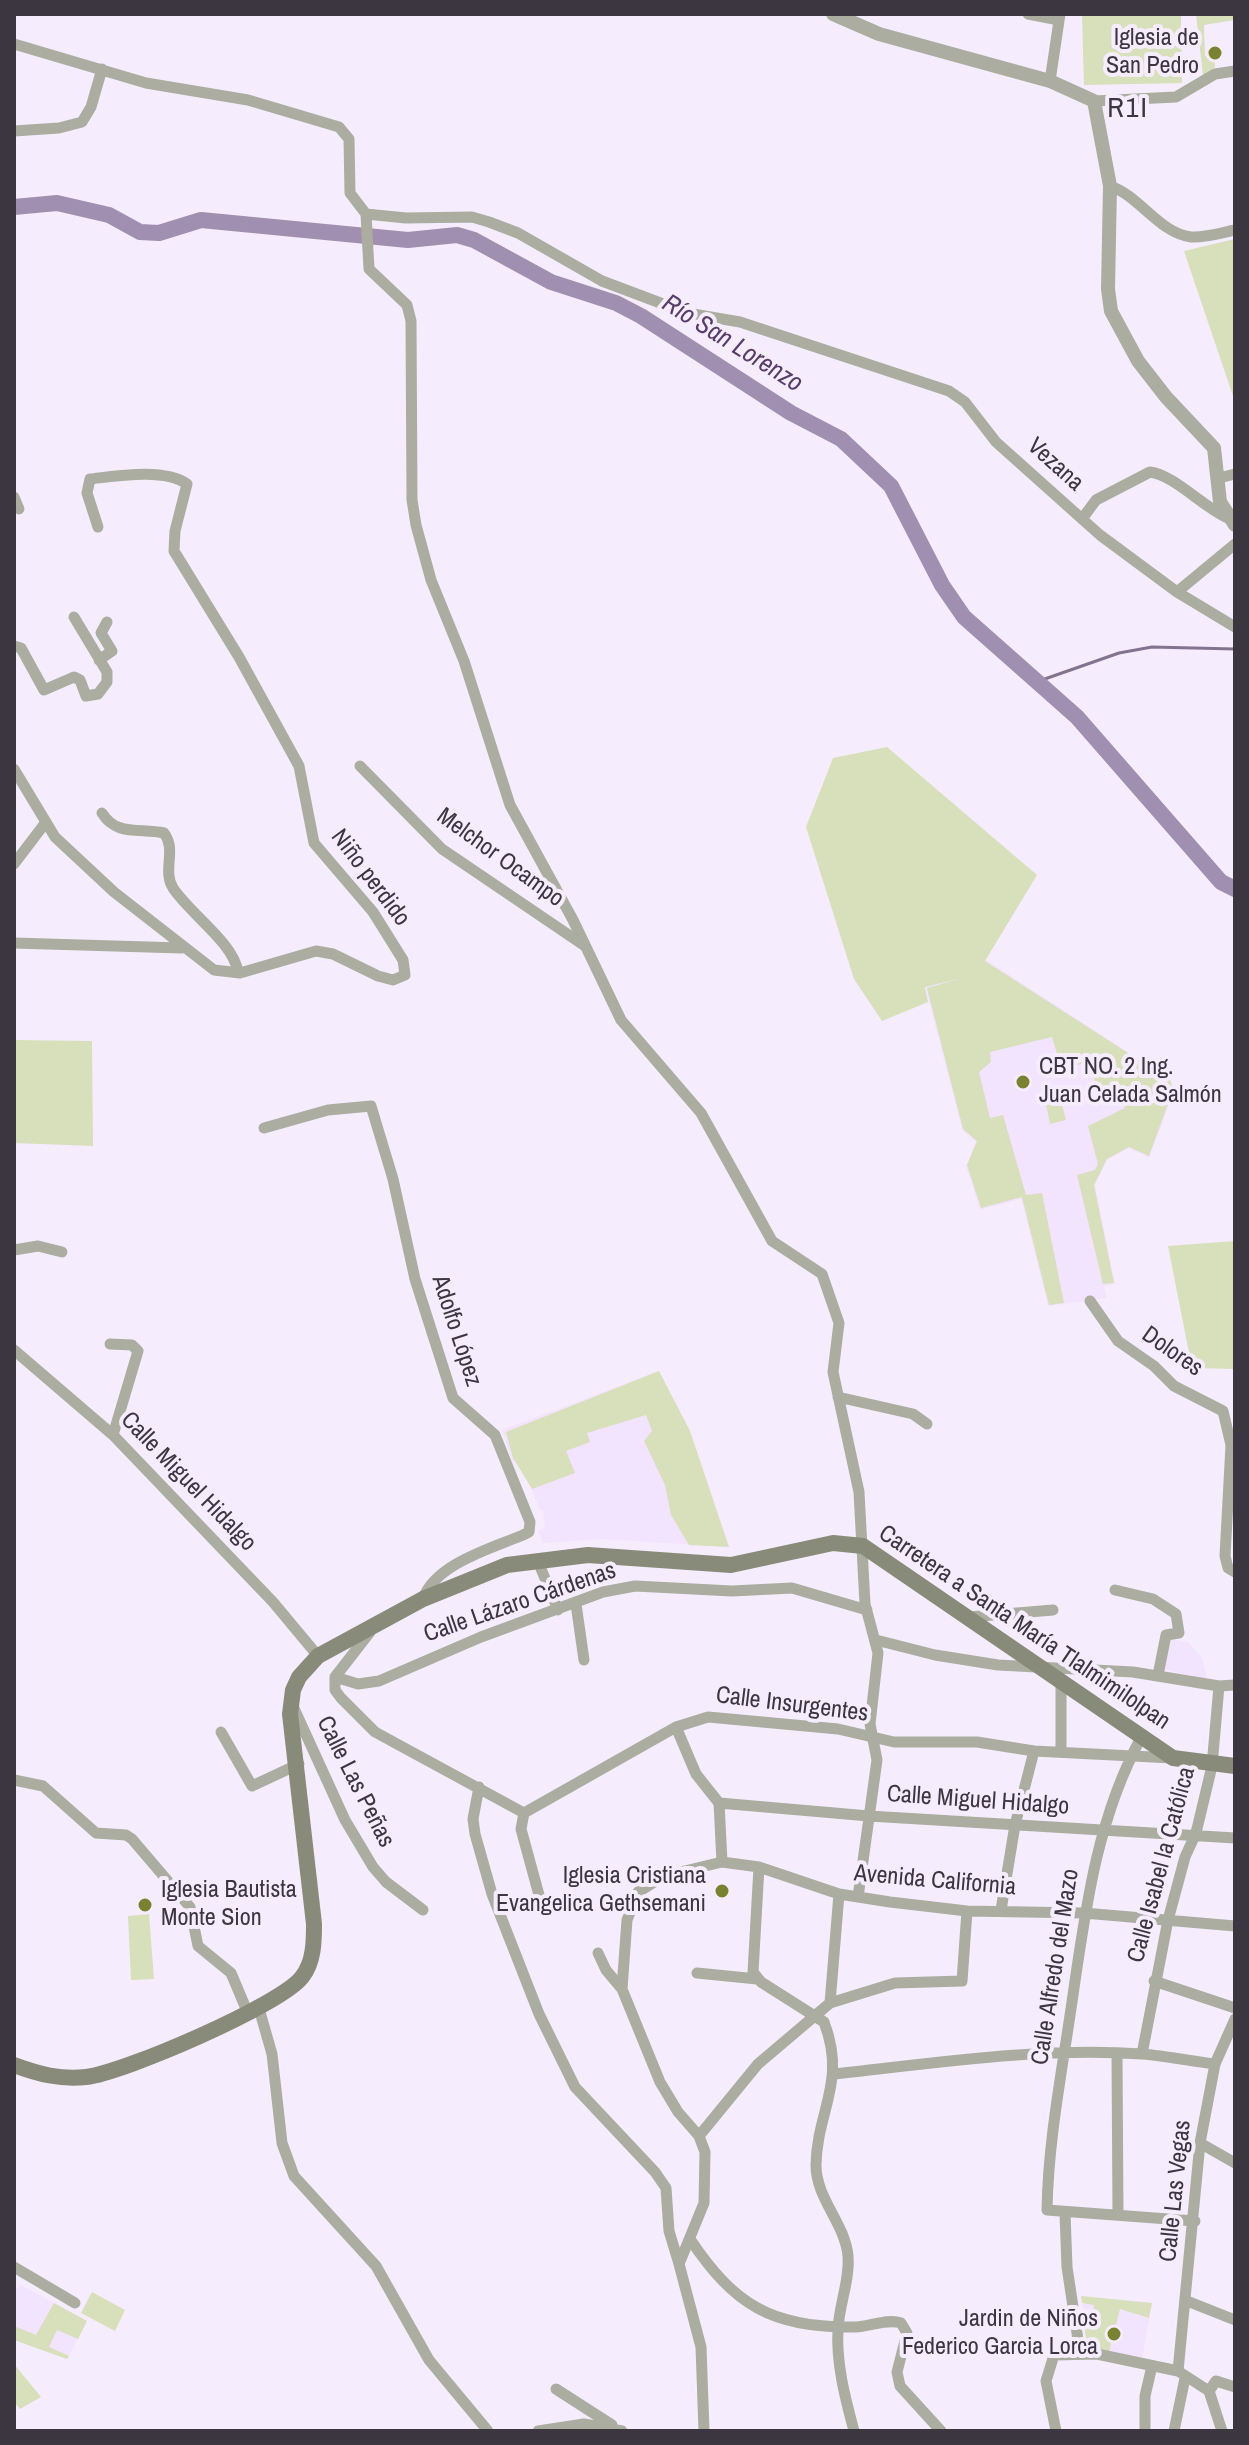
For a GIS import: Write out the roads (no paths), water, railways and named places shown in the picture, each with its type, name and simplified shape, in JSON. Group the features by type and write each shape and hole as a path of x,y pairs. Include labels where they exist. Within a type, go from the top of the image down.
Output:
{"main road":[{"name":"Carretera a Santa María Tlalmimilolpan","path":"290,1700 299,1677 318,1656 371,1630 423,1599 488,1571 537,1559 618,1556 731,1565 833,1543 863,1546 1173,1758"},
{"path":"14,2065 68,2078 106,2073 252,2008 296,1984 312,1956 314,1924 290,1700"},
{"name":"Calle Insurgentes","path":"1173,1758 1212,1766 1235,1766"}],"street":[{"path":"833,14 879,34 1050,81 1094,101 1176,97 1215,74 1235,71"},
{"path":"1028,14 1060,17 1050,81"},
{"path":"14,44 146,83 248,100 339,127 349,139 350,193 366,219 369,269 407,305 411,321 412,500 431,580 464,661 510,805 586,946 621,1020 701,1113 772,1241 822,1274 839,1323 833,1372 859,1492 867,1610 876,1640 878,1663 870,1724 877,1760 858,1897"},
{"path":"14,131 59,128 82,122 91,107 102,69"},
{"path":"1094,101 1110,186 1108,289 1111,311 1138,361 1166,397 1214,448 1220,502 1232,521"},
{"path":"1110,186 1128,194 1182,235 1197,237 1235,230"},
{"name":"Vezana","path":"366,219 472,217 489,222 518,233 602,281 687,313 740,322 957,395 996,442 1082,519 1177,592 1235,627"},
{"path":"1082,519 1096,500 1150,472 1166,477 1203,506 1232,521"},
{"path":"1219,478 1235,474"},
{"name":"Niño perdido","path":"98,527 87,493 90,479 178,479 187,484 187,496 175,531 174,551 239,657 299,766 314,843 373,912 406,971 401,978 393,980 333,954 316,951 238,972 214,970 182,948"},
{"path":"1177,592 1235,544"},
{"path":"14,646 21,648 44,690 74,677 80,680 86,696 98,694 107,682 99,660 74,617"},
{"path":"99,660 112,651 101,633 107,622"},
{"name":"Melchor Ocampo","path":"360,766 442,849 586,946"},
{"path":"14,769 55,837 114,892 182,948"},
{"path":"102,813 109,825 118,829 164,833 170,850 170,883 189,910 234,955 238,972"},
{"path":"14,864 46,822"},
{"path":"14,943 182,948"},
{"name":"Adolfo López","path":"264,1128 346,1107 371,1106 393,1179 415,1279 453,1398 495,1435 530,1522 529,1532 446,1572 428,1588 423,1599"},
{"path":"14,1250 38,1246 62,1252"},
{"name":"Dolores","path":"1090,1301 1118,1341 1154,1366 1174,1386 1223,1411 1231,1445 1225,1556 1228,1568 1235,1572"},
{"path":"110,1344 132,1345 138,1351 113,1435"},
{"name":"Calle Miguel Hidalgo","path":"14,1350 113,1435 273,1602 318,1656"},
{"path":"838,1397 913,1414 927,1424"},
{"path":"537,1559 558,1610"},
{"name":"Calle Lázaro Cárdenas","path":"335,1677 358,1684 379,1681 463,1644 603,1592 635,1586 732,1591 792,1588 867,1610"},
{"path":"1115,1590 1153,1599 1176,1614 1179,1633 1166,1635 1164,1639 1158,1675"},
{"path":"576,1604 584,1660"},
{"path":"969,1617 1053,1610"},
{"path":"371,1630 335,1677 335,1690 365,1725 524,1813 521,1829 539,1895"},
{"path":"876,1640 959,1660 1045,1670 1158,1675 1219,1686 1235,1685"},
{"path":"1061,1682 1061,1752"},
{"name":"Calle Isabel la Católica","path":"1142,2054 1168,1920 1185,1857 1196,1833 1212,1766 1219,1686"},
{"name":"Calle Las Peñas","path":"290,1700 345,1820 373,1867 423,1910"},
{"name":"Calle Insurgentes","path":"524,1813 676,1727 698,1718 838,1729 894,1742 977,1742 1034,1751 1173,1758"},
{"path":"676,1727 696,1774 719,1803 722,1862"},
{"path":"221,1732 252,1786 299,1764"},
{"name":"Calle Alfredo del Mazo","path":"1065,2213 1048,2212 1049,2157 1084,1913 1106,1831 1131,1755 1142,1736"},
{"path":"1001,1910 1015,1825 1034,1751"},
{"path":"14,1780 43,1786 96,1833 126,1835 132,1839 190,1907 198,1946 231,1973 252,2008 272,2054 282,2143 294,2176 376,2266 429,2360 488,2431"},
{"path":"479,1787 473,1827 492,1894 539,2014 575,2087 655,2172 666,2188 669,2231 701,2347 704,2431"},
{"name":"Calle Miguel Hidalgo","path":"719,1803 869,1816 1106,1831 1196,1833 1235,1838"},
{"name":"Avenida California","path":"679,2264 706,2192 705,2152 699,2136 678,2112 660,2082 622,1989 622,1958 634,1898 664,1876 722,1862 759,1867 839,1894 967,1911 1084,1913 1235,1926"},
{"path":"757,1979 751,1964 759,1867"},
{"path":"830,2003 839,1894"},
{"path":"699,2136 758,2064 830,2003 895,1983 962,1981 967,1911"},
{"path":"598,1953 606,1970 622,1989"},
{"path":"697,1973 757,1979 817,2015 827,2028 834,2074 816,2170 823,2197 848,2255 838,2327 840,2374 854,2431"},
{"path":"1154,1981 1235,2008"},
{"name":"Calle Las Vegas","path":"1174,2431 1182,2374 1200,2143 1215,2064 1229,2047 1235,2019"},
{"path":"1117,2054 1118,2214"},
{"path":"834,2074 980,2059 1063,2055 1142,2054 1215,2064"},
{"path":"1200,2143 1235,2163"},
{"path":"1080,2353 1067,2267 1065,2213 1195,2221"},
{"path":"690,2239 725,2287 760,2312 804,2325 838,2327 901,2323 907,2333 897,2372 900,2386 941,2431"},
{"path":"14,2267 75,2303"},
{"path":"1187,2301 1235,2320"},
{"path":"1056,2431 1046,2375 1054,2355 1080,2353 1182,2374 1209,2391 1222,2431"},
{"path":"1145,2431 1145,2396 1152,2366"},
{"path":"1209,2391 1216,2381 1235,2387"},
{"path":"556,2389 620,2430"},
{"path":"538,2431 584,2424 620,2430"}],"waterway":[{"name":"Río San Lorenzo","path":"14,207 57,203 109,215 140,232 159,233 201,220 408,240 457,235 474,240 551,282 616,303 641,316 791,413 841,439 891,486 942,585 964,617 1077,717 1221,882 1235,889"},
{"path":"1039,681 1119,653 1152,647 1235,649"}],"place":[{"name":"Iglesia de San Pedro","path":"1215,53"},
{"name":"CBT NO. 2 Ing. Juan Celada Salmón","path":"1023,1082"},
{"name":"Iglesia Cristiana Evangelica Gethsemani","path":"722,1891"},
{"name":"Iglesia Bautista Monte Sion","path":"145,1905"},
{"name":"Jardin de Niños Federico Garcia Lorca","path":"1114,2334"}],"district":[{"name":"R1I","path":"1128,109"}]}
